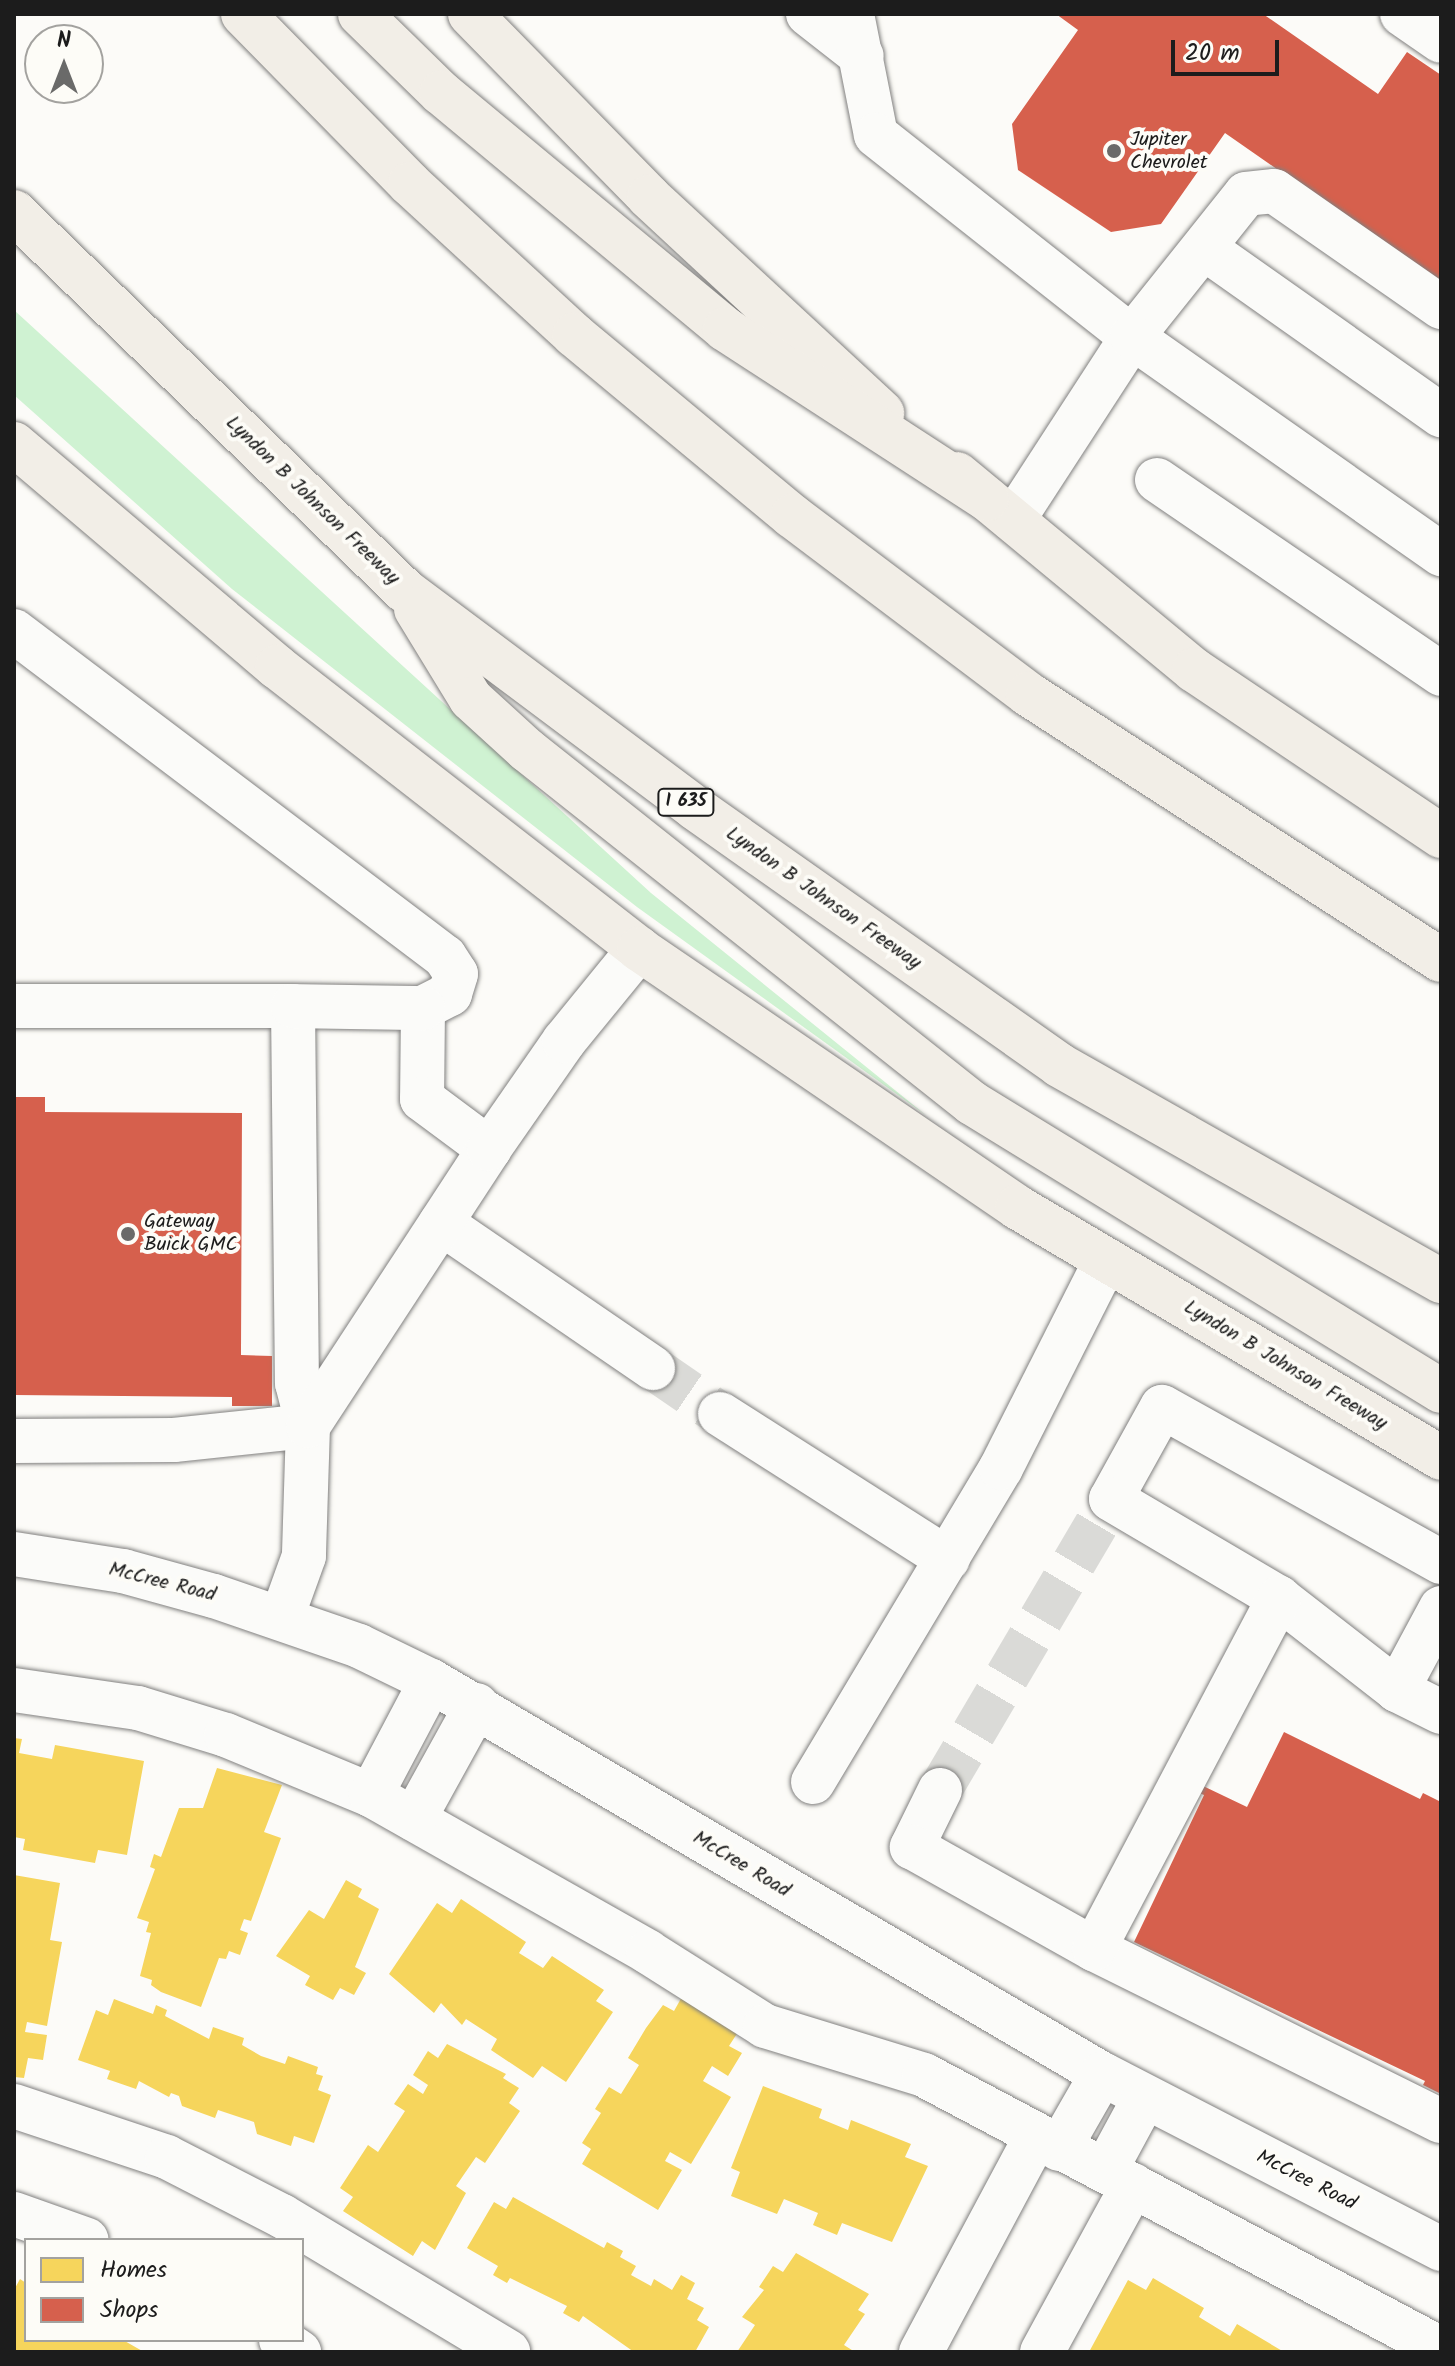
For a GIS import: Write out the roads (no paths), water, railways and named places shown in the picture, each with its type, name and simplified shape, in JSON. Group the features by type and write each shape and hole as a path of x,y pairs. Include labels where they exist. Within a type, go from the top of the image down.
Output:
{"main road":[{"path":"243,14 410,184 574,335 792,516 1028,694 1441,960"},
{"path":"360,14 441,93 725,329 1000,509"},
{"path":"470,14 649,197 845,384 1194,670 1441,836"},
{"name":"Lyndon B Johnson Freeway","path":"14,212 404,590 695,808 1059,1065 1441,1281"},
{"name":"Lyndon B Johnson Freeway","path":"20,460 277,667 639,949 1017,1207 1441,1458"},
{"path":"404,590 471,699 493,720 726,912 972,1103 1441,1391"}],"street":[{"path":"808,14 862,56"},
{"path":"852,14 876,135 1132,337 1441,554"},
{"path":"1402,14 1441,41"},
{"path":"1000,509 1246,194 1274,191 1441,307"},
{"path":"1204,248 1441,415"},
{"path":"1157,480 1441,674"},
{"path":"14,631 445,957 456,974 450,994 423,1008 14,1006"},
{"path":"308,1426 489,1149 564,1041 639,949"},
{"path":"282,1617 304,1556 308,1426 297,1383 293,1006"},
{"path":"423,1008 422,1099 489,1149"},
{"path":"441,1223 653,1368"},
{"path":"813,1782 948,1559 1106,1260"},
{"path":"1441,1562 1162,1407 1105,1508 1279,1598 1397,1690 1441,1712"},
{"path":"720,1414 948,1559"},
{"path":"14,1441 174,1440 308,1426"},
{"name":"McCree Road","path":"14,1554 123,1571 282,1617 431,1681 477,1705 1102,2074 1441,2249"},
{"path":"1094,1949 1279,1598"},
{"path":"1397,1690 1441,1608"},
{"path":"371,1795 431,1681"},
{"path":"14,1690 138,1708 226,1735 371,1795 648,1952 765,2026 924,2075 1047,2143 1441,2349"},
{"path":"414,1819 477,1705"},
{"path":"940,1790 912,1847 1094,1949 1441,2121"},
{"path":"921,2352 1047,2143 1102,2074"},
{"path":"1042,2352 1119,2178 1145,2097"},
{"path":"14,2106 167,2157 282,2216 508,2352"},
{"path":"14,2214 81,2238"}],"tunnel":[{"path":"653,1368 720,1414"},
{"path":"940,1790 1100,1518"}],"place":[{"name":"Jupiter Chevrolet","path":"1114,151"},
{"name":"Gateway Buick GMC","path":"128,1234"}]}
